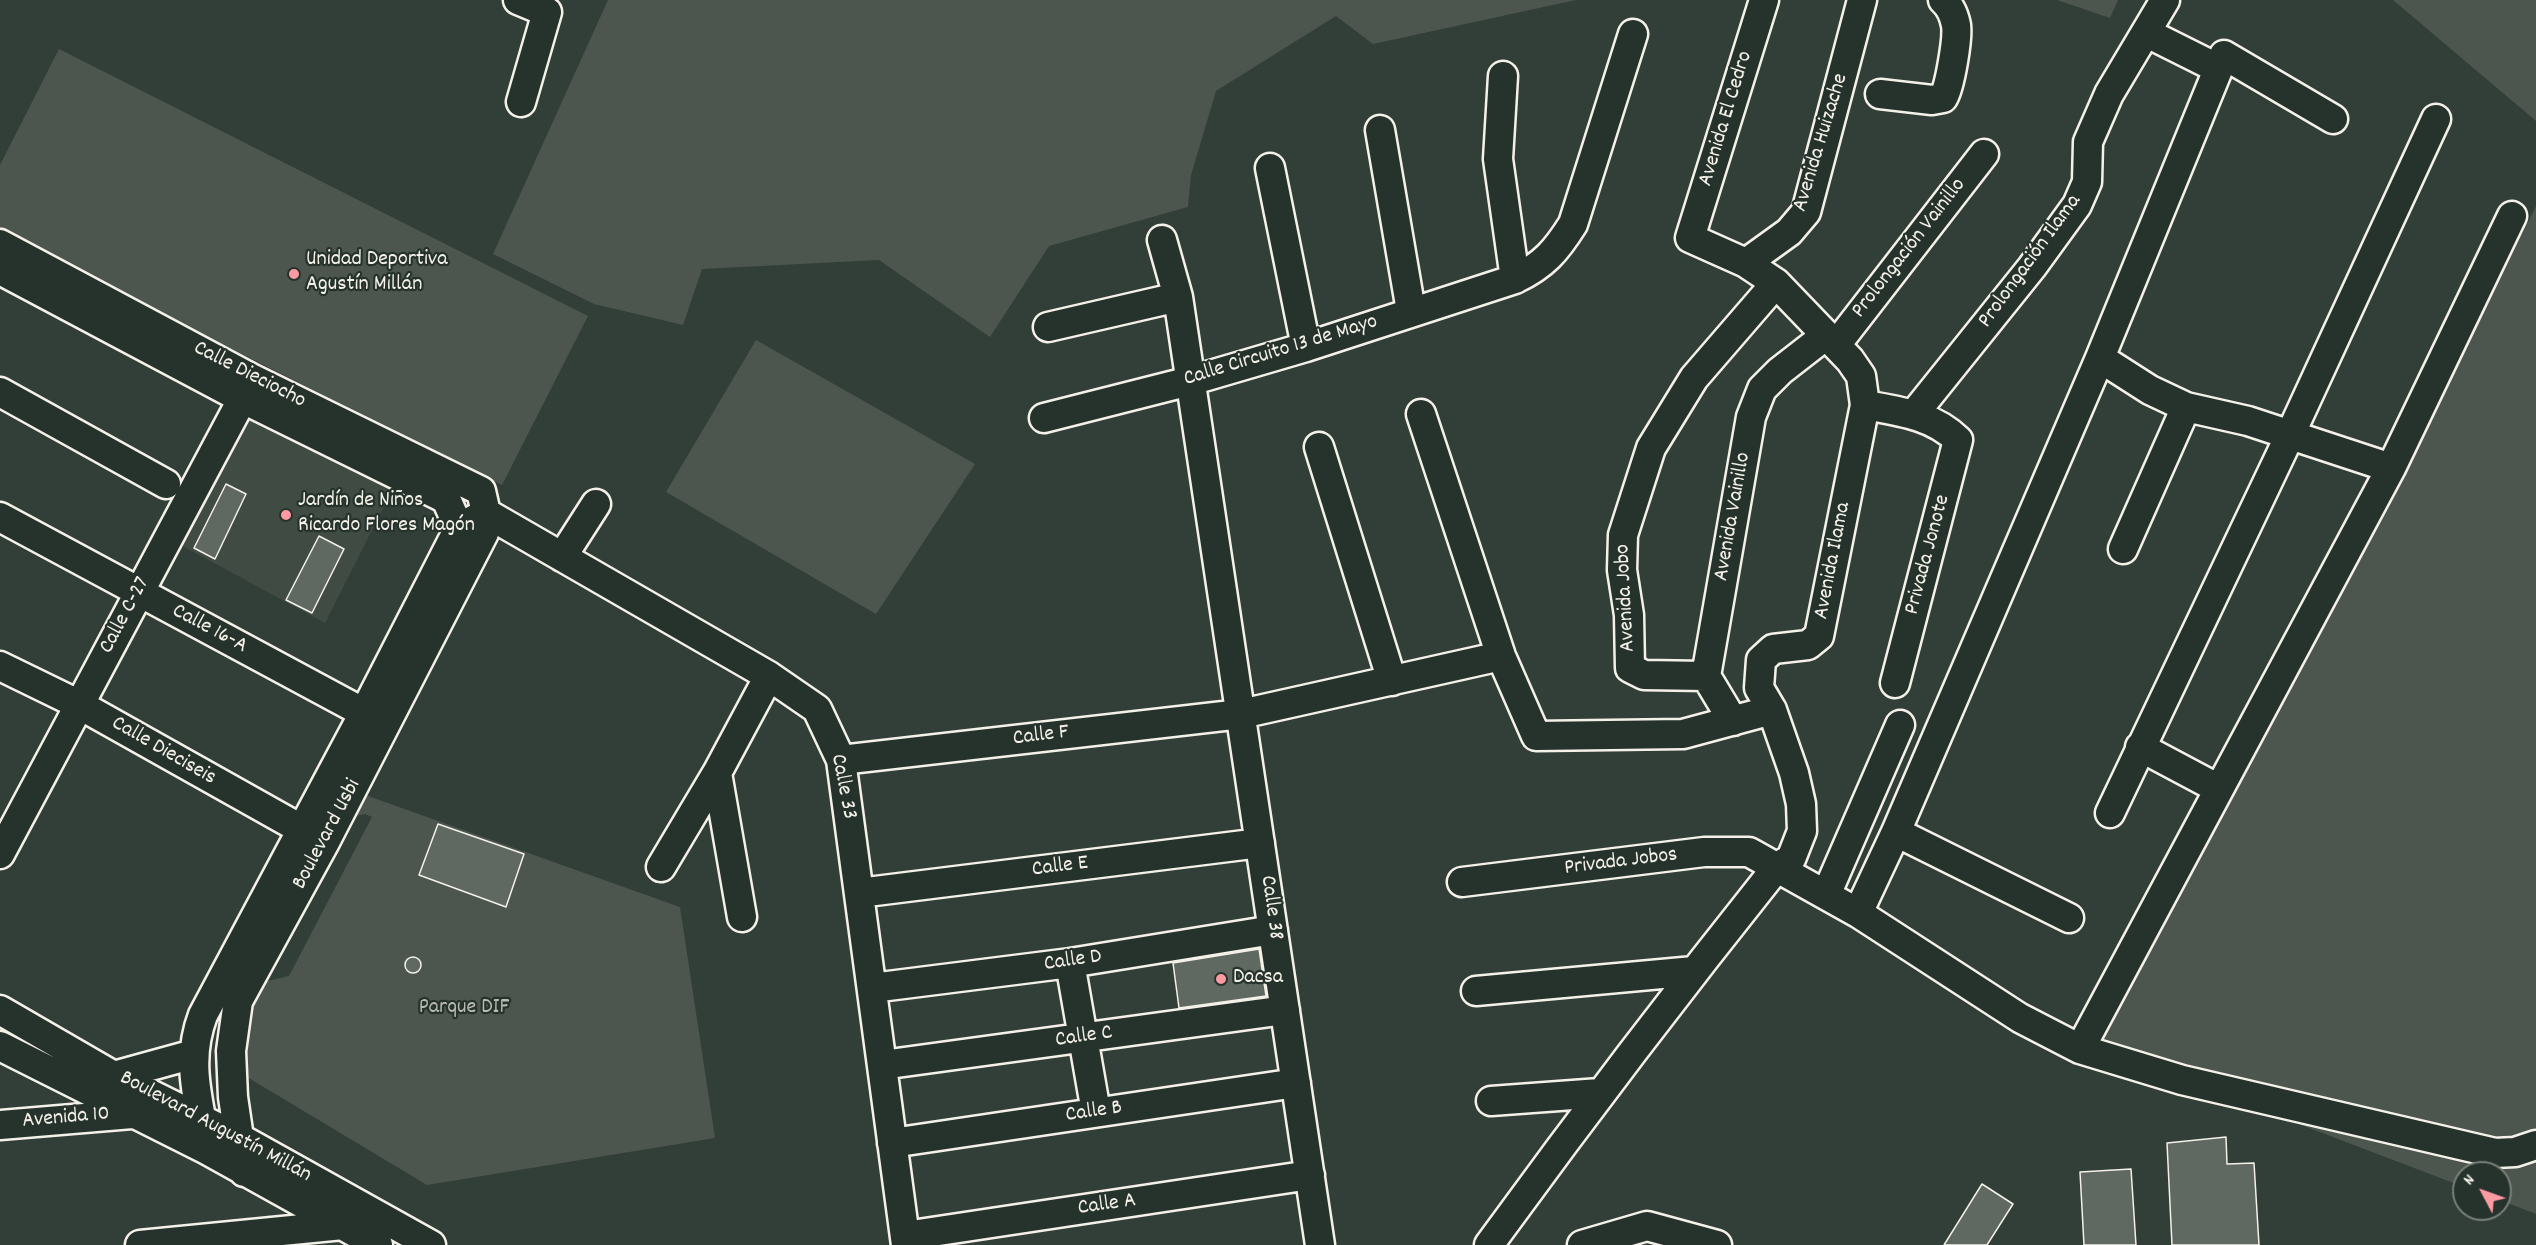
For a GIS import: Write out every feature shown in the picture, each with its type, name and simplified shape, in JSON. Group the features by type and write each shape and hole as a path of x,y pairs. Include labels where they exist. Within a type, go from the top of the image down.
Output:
{"street":[{"path":"518,0 547,12 521,102"},
{"name":"Avenida El Cedro","path":"1690,238 1764,0"},
{"name":"Avenida Huizache","path":"1746,263 1789,232 1806,212 1862,0"},
{"name":"Prolongación Ilama","path":"1914,414 2032,267 2077,205 2086,182 2088,142 2109,94 2165,0"},
{"path":"1880,94 1932,100 1942,98 1949,89 1957,26 1946,3"},
{"path":"2147,33 2217,68"},
{"name":"Calle Circuito 13 de Mayo","path":"1044,418 1190,381 1306,347 1515,279 1537,268 1557,249 1573,224 1634,34"},
{"path":"1858,913 1896,832 2100,358 2217,68 2224,56 2333,119"},
{"path":"1503,76 1498,159 1515,279"},
{"path":"2110,813 2290,435 2436,119"},
{"path":"1380,130 1411,311"},
{"name":"Prolongación Vainillo","path":"1830,340 1984,154"},
{"path":"1270,168 1306,347"},
{"path":"2080,1049 2391,468 2512,216"},
{"name":"Avenida Ilama","path":"1489,1245 1600,1093 1694,971 1777,867 1791,859 1802,831 1801,804 1794,773 1772,710 1759,688 1761,660 1773,649 1808,645 1819,636 1865,405 1861,376 1776,283 1746,263 1690,238"},
{"name":"Calle 38","path":"1162,240 1178,297 1320,1245"},
{"name":"Calle Dieciocho","path":"0,244 247,388 446,499 459,528"},
{"name":"Calle Dieciocho","path":"0,270 247,388 481,491 486,513"},
{"name":"Avenida Jobo","path":"1706,676 1644,675 1630,668 1629,615 1622,570 1623,535 1651,448 1694,378 1776,283"},
{"path":"1048,327 1178,297"},
{"name":"Avenida Vainillo","path":"1706,676 1751,417 1762,389 1780,371 1830,340"},
{"path":"2100,358 2150,390 2187,407 2248,421 2391,468"},
{"name":"Calle C-27","path":"0,854 247,388"},
{"path":"0,392 166,483"},
{"path":"1865,405 1914,414"},
{"path":"2123,549 2187,407"},
{"path":"1421,414 1501,656 1536,736 1683,734 1772,710"},
{"name":"Privada Jonote","path":"1895,683 1958,440 1949,430 1914,414"},
{"path":"1319,447 1392,681"},
{"path":"562,557 596,504"},
{"path":"459,528 486,513"},
{"name":"Calle 33","path":"486,513 769,676 817,709 841,760 906,1240"},
{"name":"Boulevard Usbi","path":"244,1172 241,1139 233,1097 231,1051 238,1001 313,836 375,719 484,533 486,513"},
{"name":"Calle 16-A","path":"0,517 375,719"},
{"name":"Boulevard Usbi","path":"375,719 459,528"},
{"name":"Calle F","path":"841,760 1241,714 1501,656"},
{"name":"Calle Dieciseis","path":"0,666 80,705 313,836"},
{"path":"661,867 717,773 769,676"},
{"path":"1706,676 1733,721"},
{"path":"1826,895 1900,725"},
{"path":"2140,747 2219,789"},
{"path":"717,773 742,917"},
{"path":"1896,832 2069,918"},
{"name":"Boulevard Usbi","path":"207,1150 194,1089 195,1036 207,1006 313,836"},
{"name":"Calle E","path":"859,893 1260,843"},
{"name":"Privada Jobos","path":"1462,882 1704,852 1739,850 1760,856 1858,913 2020,1018 2080,1049 2182,1080 2495,1154 2515,1152 2536,1145"},
{"name":"Calle D","path":"872,988 1070,963 1273,930"},
{"path":"1070,963 1096,1113"},
{"path":"1476,991 1694,971"},
{"name":"Boulevard Augustín Millán","path":"0,1010 114,1076 241,1139 431,1245"},
{"name":"Calle C","path":"882,1065 1285,1010"},
{"name":"Boulevard Augustín Millán","path":"0,1046 207,1150 378,1245"},
{"path":"114,1076 194,1054"},
{"name":"Calle B","path":"892,1143 1296,1083"},
{"path":"1491,1101 1600,1093"},
{"name":"Avenida 10","path":"0,1125 132,1114"},
{"name":"Calle A","path":"906,1240 1310,1175"},
{"path":"140,1245 343,1225"},
{"path":"1582,1245 1647,1226 1697,1242"}],"shaded area":[{"name":"Jardín de Niños Ricardo Flores Magón","path":"248,414 394,487 325,623 177,543"}],"green space":[{"path":"608,0 1576,0 1373,44 1336,16 1216,91 1191,175 1188,207 1049,246 990,337 879,260 702,269 683,325 594,304 493,254"},
{"path":"2057,0 2118,0 2110,18"},
{"path":"2393,0 2536,0 2536,121"},
{"name":"Unidad Deportiva Agustín Millán","path":"59,49 588,316 502,485 0,232 0,165"},
{"path":"2536,206 2536,1214 2512,1205 2512,1161 2452,1161 2452,1182 2094,1046 2405,469"},
{"path":"756,340 975,464 876,614 666,492"},
{"name":"Parque DIF","path":"354,791 680,907 715,1138 427,1185 242,1074 238,1049 255,984 289,976 372,817 365,814 349,817"}],"building":[{"path":"226,484 246,494 215,559 194,548"},
{"path":"319,536 344,549 312,613 286,600"},
{"path":"438,824 524,854 506,907 419,875"},
{"name":"Dacsa","path":"1259,949 1266,996 1179,1008 1173,963"},
{"path":"410,957 416,957 421,965 419,971 410,973 405,968 405,962"},
{"path":"2226,1137 2227,1164 2254,1163 2259,1245 2172,1245 2167,1143"},
{"path":"2131,1169 2136,1245 2084,1245 2080,1172"},
{"path":"1982,1184 2013,1204 1987,1245 1944,1245"}],"place":[{"name":"Unidad Deportiva Agustín Millán","path":"294,274"},
{"name":"Jardín de Niños Ricardo Flores Magón","path":"286,515"},
{"name":"Dacsa","path":"1221,979"}]}
